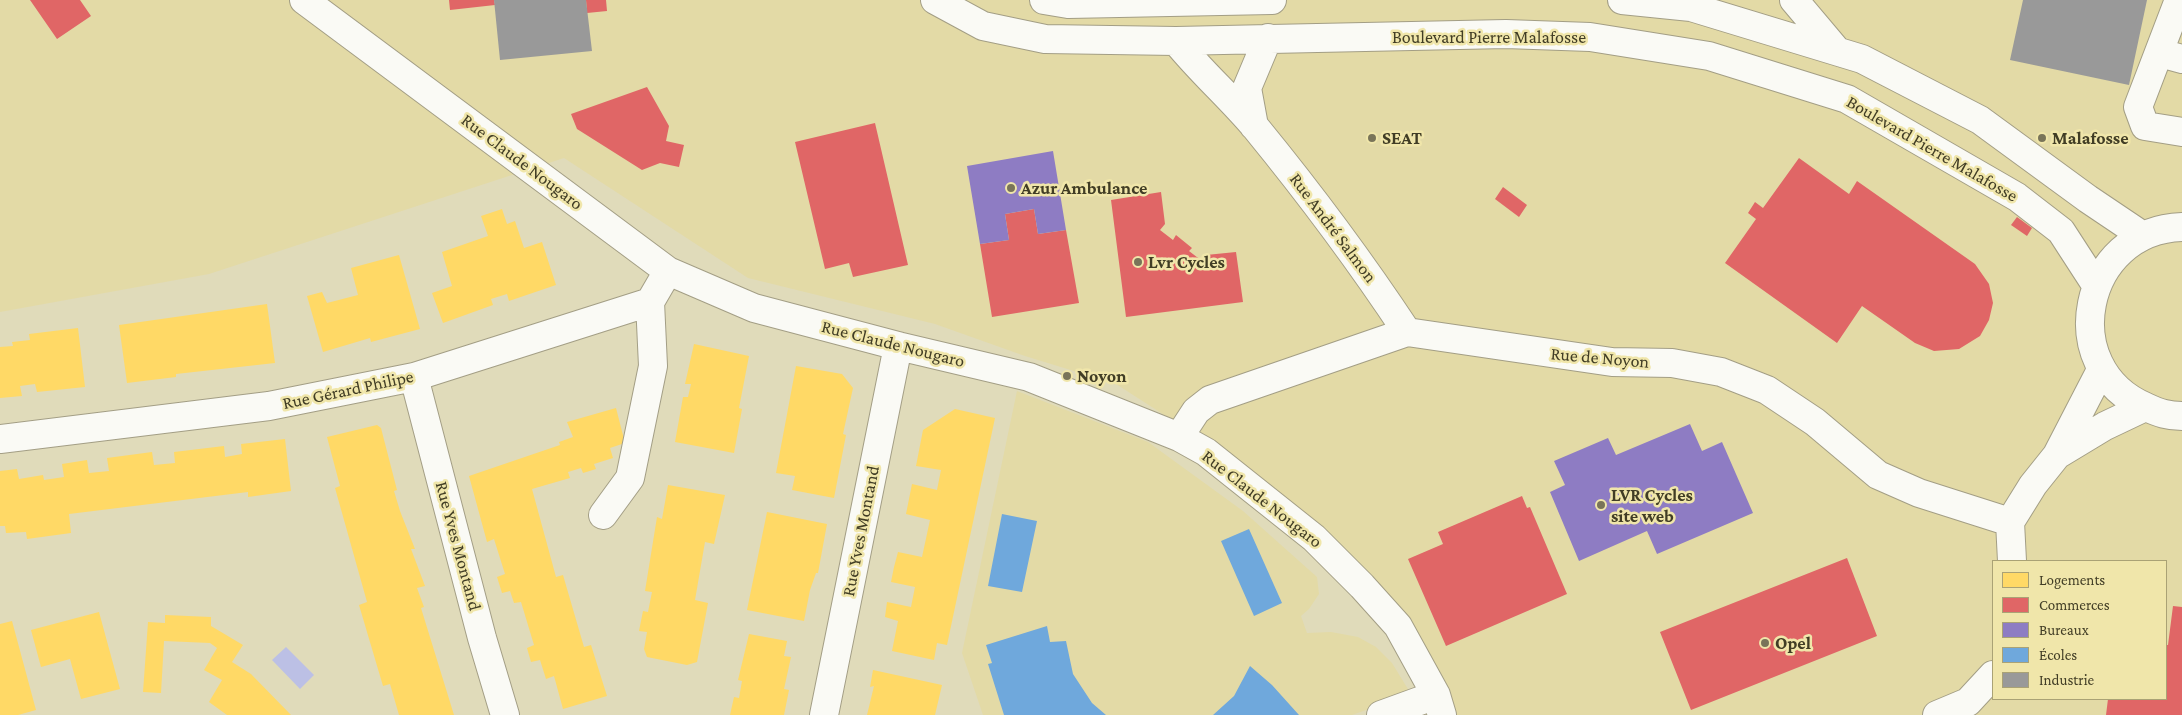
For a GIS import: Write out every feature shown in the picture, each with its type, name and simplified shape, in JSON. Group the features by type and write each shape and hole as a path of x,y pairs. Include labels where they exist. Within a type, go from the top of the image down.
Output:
{"street":[{"name":"Rue Claude Nougaro","path":"304,0 668,270 754,308 898,346 1028,377 1179,437 1232,472 1337,560 1398,626 1439,705"},
{"name":"Boulevard Pierre Malafosse","path":"935,0 983,26 1045,39 1176,41 1506,34 1590,37 1709,56 1847,99 2017,197 2061,231 2096,285"},
{"path":"1044,0 1068,4 1272,0"},
{"path":"1622,0 1691,7 1862,59 1980,120 2088,199 2144,236"},
{"path":"1794,0 1837,51"},
{"path":"2182,3 2177,5 2171,56 2138,107 2146,126 2182,132"},
{"name":"Rue André Salmon","path":"1254,126 1247,88 1268,38"},
{"name":"Rue André Salmon","path":"1176,41 1195,65 1254,126 1360,261 1407,332"},
{"path":"2182,227 2170,227 2144,236 2124,248 2108,264 2096,285 2089,313 2091,342 2101,370 2128,400 2166,416 2182,416"},
{"path":"603,514 630,478 654,366 650,302 668,270"},
{"name":"Rue Gérard Philipe","path":"0,439 269,406 414,377 650,302"},
{"name":"Rue de Noyon","path":"1179,437 1196,411 1210,400 1407,332 1603,361 1672,363 1721,372 1767,390 1815,422 1878,475 1919,493 2010,522"},
{"name":"Rue Yves Montand","path":"824,715 898,346"},
{"path":"2012,560 2010,522 2033,485 2057,455 2101,370"},
{"name":"Rue Yves Montand","path":"414,377 482,638 505,715"},
{"path":"2057,455 2105,426 2145,407"},
{"path":"1937,715 1968,702 1992,676"},
{"path":"1381,715 1439,705"}],"shaded area":[{"path":"0,0 2182,0 2182,715 1447,715 1431,676 1228,456 1116,384 1025,356 935,324 748,278 564,158 209,274 0,312"},
{"path":"1017,391 1148,442 1243,511 1317,577 1319,594 1309,609 1301,616 1307,633 1331,632 1358,637 1376,647 1392,663 1411,694 1352,715 983,715 962,653"}],"water":[{"path":"286,647 314,675 300,689 272,660"}],"building: Logements":[{"path":"502,209 507,224 515,221 524,248 542,242 556,285 509,301 507,294 491,299 493,305 443,323 432,293 452,286 442,252 488,236 481,216"},
{"path":"399,255 420,329 371,342 370,338 323,352 307,296 322,292 327,303 358,295 351,268"},
{"path":"267,304 275,363 176,374 176,377 127,383 119,325"},
{"path":"78,328 85,387 37,392 35,384 20,386 22,396 0,398 0,347 13,346 12,342 30,340 29,334"},
{"path":"694,344 749,356 739,408 742,409 734,453 675,442 683,397 688,397 691,384 685,384"},
{"path":"796,366 842,374 853,388 843,434 846,435 834,498 792,490 795,476 776,473"},
{"path":"616,408 625,443 610,448 613,458 594,464 596,469 583,473 581,468 568,472 570,478 532,489 556,577 563,575 584,647 591,645 607,696 563,709 554,676 546,679 540,660 531,662 527,648 534,645 521,602 514,603 510,591 502,593 497,577 505,574 494,539 487,542 469,476 560,445 559,442 573,437 567,422"},
{"path":"955,409 995,418 947,645 937,643 934,660 892,651 898,621 885,617 887,602 911,607 915,587 891,582 894,567 898,552 922,557 930,520 906,514 912,484 937,490 941,470 916,466 923,430"},
{"path":"377,425 381,428 397,490 394,491 415,549 411,549 425,586 417,588 424,607 421,608 454,715 399,715 390,684 383,686 359,605 367,602 335,488 340,486 327,437"},
{"path":"285,439 291,491 248,497 248,492 69,514 71,533 27,539 26,532 6,533 5,526 0,526 0,471 17,469 19,479 43,475 44,480 64,477 62,464 87,460 89,473 109,471 107,458 152,452 154,465 175,463 174,452 224,446 225,457 242,454 241,444"},
{"path":"668,485 725,495 714,544 705,542 695,600 708,603 697,662 687,665 647,657 644,649 647,632 639,631 643,611 648,612 652,592 645,591 657,517 662,519"},
{"path":"767,512 827,524 818,573 816,573 810,590 804,621 747,610"},
{"path":"99,612 120,689 81,699 70,659 41,667 31,630"},
{"path":"165,615 211,617 211,626 243,645 232,662 251,674 291,715 227,715 209,702 222,680 204,670 217,648 210,643 164,641 161,693 143,692 148,622 165,623"},
{"path":"12,621 36,710 18,715 0,715 0,624"},
{"path":"749,634 787,641 784,656 791,657 784,689 789,690 784,715 730,715 734,697 739,698 742,681 738,680"},
{"path":"873,670 942,685 935,715 867,715 874,686 870,687"}],"building: Commerces":[{"path":"30,0 80,0 91,16 57,39"},
{"path":"449,0 494,0 495,5 450,10"},
{"path":"586,0 606,0 607,11 587,13"},
{"path":"647,87 669,126 666,141 684,145 679,167 660,163 642,170 577,129 571,114"},
{"path":"875,123 908,265 853,277 849,263 825,269 795,142"},
{"path":"1799,158 1849,194 1857,181 1975,264 1989,284 1993,303 1989,320 1980,336 1959,349 1934,351 1915,343 1862,306 1837,343 1725,263 1756,219 1748,213 1755,202 1763,208"},
{"path":"1503,187 1527,205 1519,217 1495,199"},
{"path":"1161,192 1165,224 1160,230 1173,240 1176,235 1192,248 1189,251 1202,261 1206,255 1236,252 1243,302 1126,317 1111,200"},
{"path":"1034,209 1038,234 1066,230 1079,303 992,317 980,244 1009,240 1005,214"},
{"path":"2017,217 2032,228 2027,236 2011,225"},
{"path":"1522,496 1527,508 1530,507 1567,594 1446,646 1408,559 1443,544 1438,532"},
{"path":"1847,558 1877,636 1691,710 1660,632"},
{"path":"2173,606 2182,607 2182,715 2106,715 2108,700 2167,700 2168,645"}],"building: Bureaux":[{"path":"1053,151 1066,230 1038,234 1034,209 1005,214 1009,240 980,244 967,166"},
{"path":"1690,424 1702,451 1722,442 1753,513 1657,554 1647,531 1579,561 1550,492 1565,485 1554,461 1608,438 1616,455"}],"building: Écoles":[{"path":"1002,514 1037,521 1022,592 988,586"},
{"path":"1249,529 1282,603 1254,616 1221,541"},
{"path":"1047,626 1050,642 1066,641 1073,674 1092,703 1106,715 1004,715 988,664 992,663 986,645"},
{"path":"1250,666 1272,685 1299,715 1213,715 1234,696"}],"building: Industrie":[{"path":"494,0 586,0 592,51 500,60"},
{"path":"2023,0 2147,0 2129,85 2010,60"}],"place":[{"name":"SEAT","path":"1372,138"},
{"name":"Malafosse","path":"2042,138"},
{"name":"Azur Ambulance","path":"1011,188"},
{"name":"Lvr Cycles","path":"1138,262"},
{"name":"Noyon","path":"1067,376"},
{"name":"LVR Cycles site web","path":"1601,505"},
{"name":"Opel","path":"1765,643"}]}
